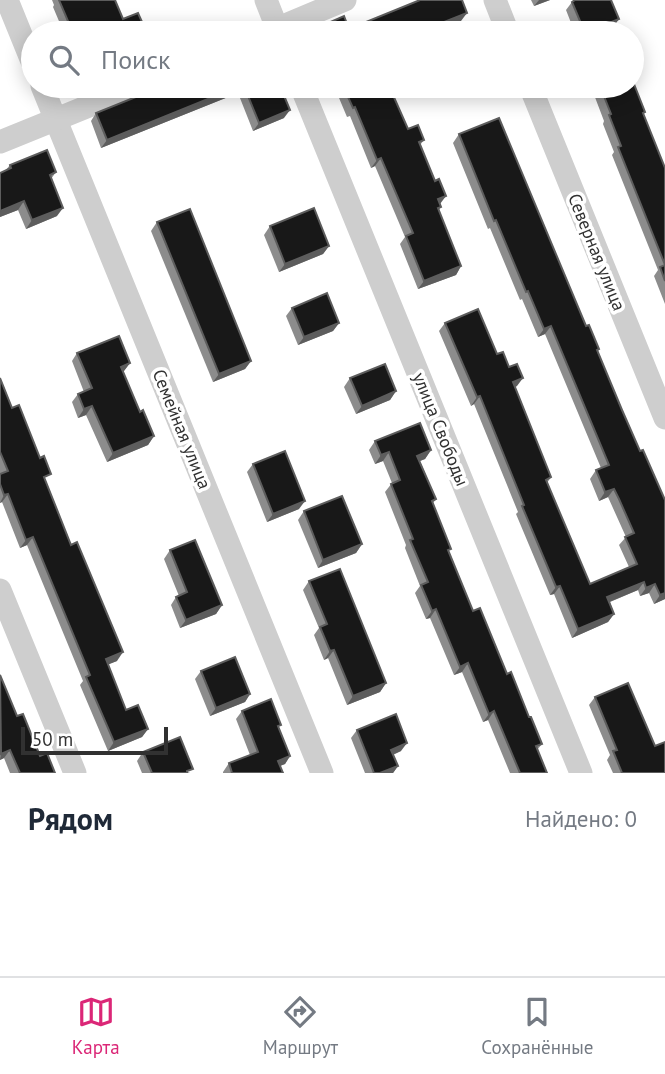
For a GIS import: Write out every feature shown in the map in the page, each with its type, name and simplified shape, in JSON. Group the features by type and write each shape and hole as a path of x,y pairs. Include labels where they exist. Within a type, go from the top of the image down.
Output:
{"street":[{"path":"7,0 21,34"},
{"path":"266,0 271,21"},
{"path":"298,21 345,0"},
{"path":"495,0 503,21"},
{"name":"Семейная улица","path":"47,98 322,773"},
{"path":"0,142 108,98"},
{"name":"улица Свободы","path":"305,98 581,773"},
{"name":"Северная улица","path":"535,98 665,418"},
{"path":"0,590 75,773"}],"building":[{"path":"59,0 115,0 123,19 138,13 142,21 68,21"},
{"path":"420,0 462,0 467,13 447,21 369,21"},
{"path":"611,0 619,19 580,21 572,2"},
{"path":"344,16 346,21 333,21"},
{"path":"133,98 210,98 107,140 96,113"},
{"path":"249,98 285,98 290,110 259,123"},
{"path":"348,98 394,98 408,129 418,125 424,140 419,142 435,181 439,179 446,196 438,199 441,207 438,208 461,266 424,281 406,236 413,233 381,158 377,160 355,107 353,108"},
{"path":"605,98 639,98 645,112 643,113 665,168 665,265 618,147 621,146 609,115 611,114"},
{"path":"499,118 586,326 589,325 622,410 665,500 665,593 660,595 655,584 646,588 644,582 607,597 614,614 578,629 560,586 556,587 480,396 477,397 445,323 478,309 497,354 503,352 509,367 517,364 523,378 513,382 551,477 546,480 590,584 637,564 625,537 634,533 614,489 605,492 596,470 609,465 551,326 544,329 528,291 526,292 459,134"},
{"path":"47,150 56,172 50,175 63,208 32,220 24,201 0,211 0,173 11,168 10,165"},
{"path":"314,208 329,246 285,264 270,226"},
{"path":"190,209 251,361 219,374 157,222"},
{"path":"665,265 665,281 660,267"},
{"path":"327,293 339,323 304,337 292,308"},
{"path":"119,336 130,363 121,367 140,412 143,410 154,436 113,453 92,406 84,409 78,394 92,388 77,353"},
{"path":"385,364 396,391 362,406 350,378"},
{"path":"0,378 12,408 19,405 40,458 44,456 51,474 44,477 71,545 77,542 123,652 106,659 126,710 138,705 148,729 114,742 86,677 90,675 33,537 26,540 8,494 4,495 0,484 0,474 8,471 0,452"},
{"path":"420,423 431,450 417,456 436,499 432,501 451,549 448,550 473,611 480,608 507,674 511,672 531,717 542,744 536,746 547,773 520,773 494,711 489,714 468,663 460,667 436,609 432,611 421,585 428,582 391,484 400,480 389,452 381,455 375,441"},
{"path":"285,451 305,501 273,514 253,464"},
{"path":"342,496 362,544 323,560 304,511"},
{"path":"195,540 222,605 186,620 176,597 187,592 170,550"},
{"path":"340,569 386,683 353,696 334,650 330,651 320,627 327,624 309,581"},
{"path":"235,657 250,694 216,708 201,671"},
{"path":"0,675 17,716 23,714 40,756 47,753 55,773 20,773 10,750 1,754"},
{"path":"628,683 655,746 665,742 665,773 622,773 613,751 617,750 595,697"},
{"path":"271,699 290,756 278,761 283,773 232,773 229,763 258,752 242,711"},
{"path":"396,714 407,743 391,750 398,766 374,773 357,730"},
{"path":"180,737 193,769 187,773 152,773 143,752"}]}
